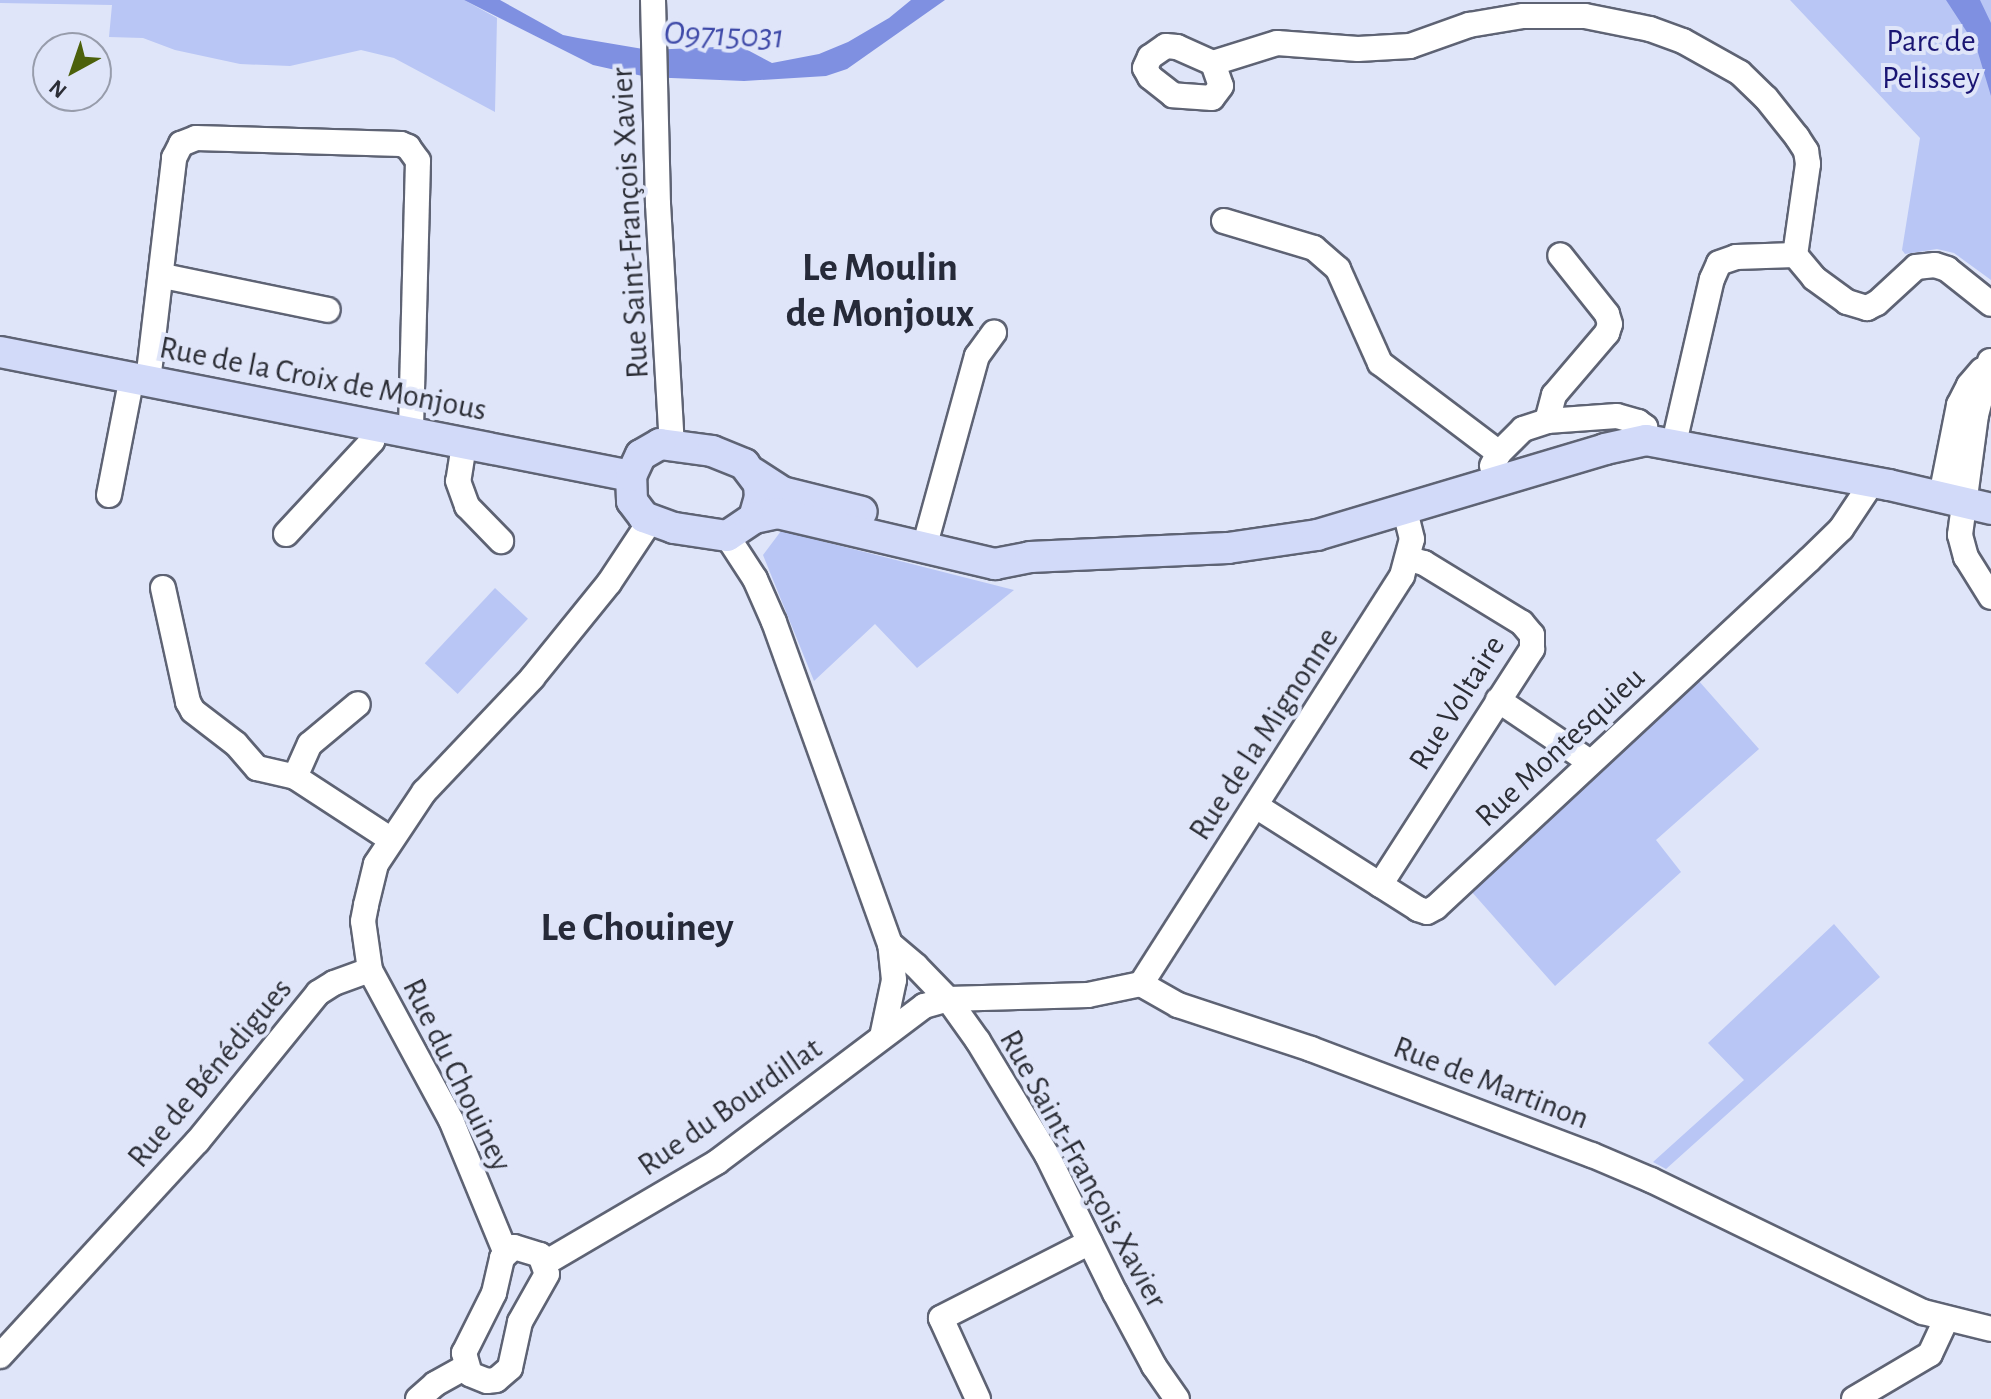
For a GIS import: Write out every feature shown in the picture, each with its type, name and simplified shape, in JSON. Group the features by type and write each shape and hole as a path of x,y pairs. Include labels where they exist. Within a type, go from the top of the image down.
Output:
{"main road":[{"name":"Rue de la Croix de Monjous","path":"0,352 631,476"},
{"path":"927,538 782,492 733,457 672,444 651,447 635,464 631,476 632,501 650,521 727,536 754,518 777,513 927,538 1000,545 1030,557 1152,554 1271,544 1405,511 1498,467 1660,442 1873,481 1965,502"},
{"path":"753,473 760,497 754,518"}],"street":[{"name":"Rue Saint-François Xavier","path":"653,0 655,107 672,444"},
{"path":"1213,63 1277,43 1358,49 1410,46 1469,25 1523,16 1585,16 1650,29 1683,41 1740,73 1766,98 1797,137 1806,151 1808,164 1795,255 1814,278 1847,302 1861,308 1877,303 1905,275 1924,265 1947,269 1991,304"},
{"path":"109,495 163,276 174,158 181,144 189,140 401,144 408,147 418,161 411,434"},
{"path":"1224,221 1314,248 1338,269 1380,363 1498,467 1523,429 1547,421 1617,416 1645,427 1660,442 1719,263 1736,257 1795,255"},
{"path":"1547,421 1554,395 1607,333 1610,324 1607,314 1560,255"},
{"path":"163,276 328,310"},
{"path":"927,538 977,356 994,333"},
{"path":"1990,360 1969,385 1959,405 1965,502 1960,544 1991,597"},
{"path":"286,534 372,441 375,427"},
{"path":"464,445 458,481 467,506 501,541"},
{"name":"Rue Montesquieu","path":"1256,806 1427,912 1436,907 1841,529 1873,481"},
{"name":"Rue de la Mignonne","path":"1141,984 1402,576 1409,559 1411,525 1405,511"},
{"path":"370,970 363,921 376,864 390,839 441,771 532,678 588,611 650,521"},
{"name":"Rue Saint-François Xavier","path":"727,536 755,579 774,622 890,944 894,980 882,1037"},
{"name":"Rue Voltaire","path":"1380,885 1532,649 1532,635 1522,623 1424,563 1409,559"},
{"path":"163,588 188,702 193,711 236,744 257,768 295,777 390,839"},
{"path":"1498,700 1590,762"},
{"path":"295,777 310,744 358,704"},
{"name":"Rue Saint-François Xavier","path":"890,944 948,999 1047,1155 1154,1366 1177,1399"},
{"name":"Rue du Chouiney","path":"370,970 451,1120 505,1251"},
{"name":"Rue de Bénédigues","path":"3,1348 192,1149 318,993 334,983 370,970"},
{"path":"948,999 1088,995 1141,984"},
{"name":"Rue de Martinon","path":"1141,984 1178,1005 1311,1049 1636,1174 1892,1298 1946,1320 1991,1329"},
{"name":"Rue du Bourdillat","path":"545,1263 717,1162 924,1006 948,999"},
{"path":"978,1399 941,1318 1090,1242"},
{"path":"523,1247 540,1255 545,1263 547,1274 520,1322 510,1368 499,1390 476,1378 466,1367 464,1353 494,1293 505,1251 523,1247"},
{"path":"1854,1399 1930,1354 1946,1320"},
{"path":"418,1399 435,1384 466,1367"}],"green space":[{"path":"0,0 464,0 497,18 495,112 394,58 361,50 290,66 240,64 175,50 143,38 112,37 109,32 112,5 0,3"},
{"name":"Parc de Pelissey","path":"1790,0 1991,0 1991,280 1954,253 1937,249 1905,254 1902,250 1920,138"},
{"path":"781,531 1014,590 917,668 875,624 814,681 763,555"},
{"path":"495,588 528,619 458,694 425,663"},
{"path":"1698,680 1759,749 1656,840 1681,872 1555,986 1471,891"},
{"path":"1834,924 1880,977 1666,1169 1653,1162 1744,1080 1708,1043"}],"water":[{"path":"464,0 500,0 563,35 649,50 740,46 772,63 819,54 848,42 889,18 911,0 945,0 847,69 826,76 744,81 647,77 593,65"},
{"path":"1946,0 1980,0 1991,23 1991,96 1976,46"}],"district":[{"name":"Le Moulin de Monjoux","path":"880,291"},
{"name":"Le Chouiney","path":"637,928"}],"water label":[{"name":"O9715031","path":"724,36"}]}
